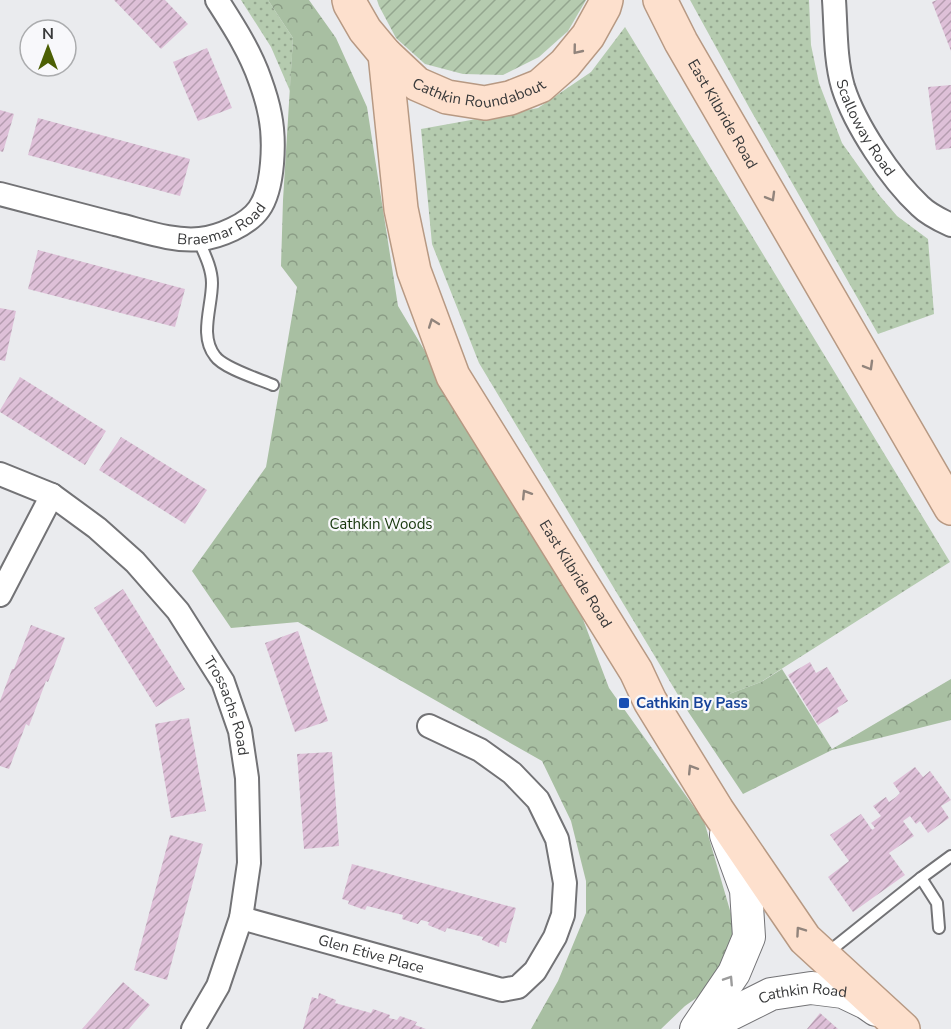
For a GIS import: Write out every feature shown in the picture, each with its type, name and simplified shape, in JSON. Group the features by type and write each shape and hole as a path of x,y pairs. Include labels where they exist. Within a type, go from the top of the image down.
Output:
{"main road":[{"name":"Cathkin Roundabout","path":"348,1 365,30 385,54 417,84 447,97 485,103 510,98 540,86 565,64 588,36 606,0"},
{"name":"East Kilbride Road","path":"660,0 681,42 951,508"},
{"name":"East Kilbride Road","path":"385,54 401,209 414,271 453,376 636,671 650,701 717,810 806,939 902,1029"},
{"path":"696,1029 734,973 749,937 746,890 717,810"},
{"name":"Cathkin Road","path":"701,1029 771,994 811,988 843,992 866,1003 902,1029"}],"street":[{"name":"Braemar Road","path":"0,194 165,237 198,239 220,235 235,228 259,210 267,194 271,170 273,144 270,116 260,79 243,42 217,0"},
{"name":"Scalloway Road","path":"834,0 837,54 843,87 856,117 897,183 921,208 951,225"},
{"name":"Trossachs Road","path":"0,474 52,495 97,528 135,562 178,611 223,682 240,731 247,778 249,863 241,918 218,986 193,1029"},
{"path":"0,595 52,495"},
{"name":"Glen Etive Place","path":"241,918 502,990 518,987 535,971 555,937 563,915 565,883 556,839 538,800 512,773 480,750 429,726"}],"lane":[{"path":"198,239 209,264 212,282 207,339 215,358 231,368 273,385"},
{"path":"824,956 951,856"},
{"path":"921,878 937,903 939,928"}],"green space":[{"path":"241,0 268,0 293,38 290,91 271,47"},
{"name":"Cathkin Woods","path":"268,0 309,0 336,38 367,107 398,306 509,492 573,593 609,688 704,821 736,931 726,977 685,1006 661,1029 531,1029 558,981 586,913 586,881 571,821 542,761 298,622 231,628 192,571 266,467 297,287 281,266 293,38"},
{"path":"377,0 586,0 568,31 539,57 503,75 463,74 425,64 396,38"},
{"path":"690,0 809,0 811,45 819,83 842,143 897,216 928,239 934,314 878,334"},
{"path":"625,27 950,562 761,682 687,710 479,363 432,244 421,129 538,108 591,72"},
{"path":"782,669 832,749 951,679 951,720 832,750 743,794 687,710 761,682"}],"building":[{"path":"114,0 165,0 188,24 161,49"},
{"path":"951,0 951,51 932,2"},
{"path":"207,48 232,108 198,121 173,62"},
{"path":"951,85 951,148 936,150 928,87"},
{"path":"0,110 14,114 3,152 0,151"},
{"path":"38,118 190,159 180,196 28,155"},
{"path":"38,250 185,289 175,327 28,289"},
{"path":"0,308 16,311 5,361 0,360"},
{"path":"20,377 106,431 85,465 0,412"},
{"path":"121,437 207,490 185,524 99,470"},
{"path":"123,589 185,689 156,707 94,608"},
{"path":"31,625 65,638 29,726 26,724 9,769 0,766 0,701"},
{"path":"298,631 328,721 295,732 265,643"},
{"path":"810,662 816,673 827,667 848,701 837,708 839,712 818,725 788,675"},
{"path":"189,718 206,811 171,818 155,724"},
{"path":"332,752 339,846 304,849 297,754"},
{"path":"915,767 923,777 930,771 951,800 941,806 949,818 928,833 920,821 916,824 910,816 903,821 914,836 889,853 905,875 853,912 828,877 849,861 830,835 861,814 872,830 875,828 871,823 881,816 873,806 886,797 889,802 896,797 900,793 893,783"},
{"path":"170,835 203,844 167,980 134,970"},
{"path":"352,864 516,908 506,943 500,941 499,947 482,940 483,937 447,928 445,932 428,925 429,922 421,920 418,924 402,919 403,915 367,906 365,910 348,904 349,901 342,899"},
{"path":"123,982 150,1005 129,1029 82,1029"},
{"path":"319,993 336,1000 335,1003 371,1013 373,1009 397,1020 400,1016 417,1022 415,1025 426,1029 303,1029 312,997 318,999"},
{"path":"820,1013 838,1029 807,1029"}],"place":[{"name":"Cathkin By Pass","path":"624,703"}]}
